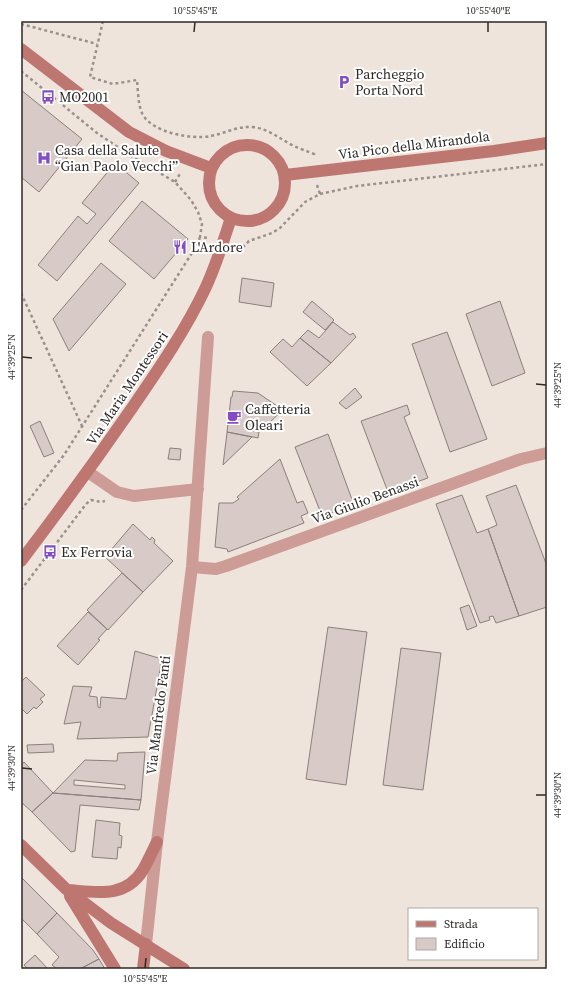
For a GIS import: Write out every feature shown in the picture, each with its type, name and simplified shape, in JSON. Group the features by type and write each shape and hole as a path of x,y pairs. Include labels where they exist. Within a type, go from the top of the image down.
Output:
{"street":[{"path":"21,49 129,132 166,151 211,168"},
{"name":"Via Pico della Mirandola","path":"284,175 494,151 547,143"},
{"path":"245,144 256,146 270,153 281,165 284,175 285,186 283,196 278,205 271,213 252,221 241,221 231,218 223,213 216,206 208,187 208,177 217,158 234,146 245,144"},
{"name":"Via Maria Montessori","path":"21,561 88,472 163,364 188,323 216,264 231,218"},
{"name":"Via Manfredo Fanti","path":"146,944 157,842 192,567 208,337"},
{"name":"Via Giulio Benassi","path":"192,567 216,569 226,566 514,462 547,453"},
{"path":"88,472 117,492 134,496 198,489"},
{"path":"66,889 105,893 128,886 143,870 157,842"},
{"path":"21,845 66,889 111,923 184,969"},
{"path":"66,889 115,969"},
{"path":"143,969 146,944"}],"path":[{"path":"103,21 90,77 113,84 137,80 143,114 150,123 159,128 194,138 212,136 239,127 254,127 271,132 295,147 314,154 314,172 320,194"},
{"path":"21,24 97,44"},
{"path":"21,71 97,133 126,153 176,182 191,200 198,212 202,224 198,245 64,455 21,510"},
{"path":"200,237 224,240 238,248 242,248 249,241 272,233 280,228 305,202 320,194 357,186 547,164"},
{"path":"21,293 82,427"},
{"path":"21,590 86,504 92,500 102,502 105,501 112,489"}],"building":[{"name":"Casa della Salute “Gian Paolo Vecchi”","path":"21,90 82,139 39,192 21,177"},
{"path":"115,163 139,183 57,281 38,265 78,216 87,224 96,214 82,203"},
{"path":"142,201 188,239 154,279 109,241"},
{"path":"101,263 126,284 69,351 53,319"},
{"path":"242,278 274,283 271,307 239,302"},
{"path":"312,301 334,320 325,330 303,312"},
{"path":"500,301 525,373 492,386 466,314"},
{"path":"333,322 350,335 353,333 356,337 331,363 300,338 308,330 319,338"},
{"path":"447,332 487,439 450,452 412,344"},
{"path":"300,338 331,363 307,386 270,352 283,339 292,347"},
{"path":"355,388 362,397 346,409 339,403"},
{"path":"233,391 258,393 283,410 270,422 266,429 254,427 253,431 259,432 258,438 227,432"},
{"path":"407,405 410,414 404,417 428,478 388,492 361,421"},
{"path":"40,421 54,453 44,457 30,426"},
{"path":"227,433 252,437 223,465"},
{"path":"328,434 354,505 322,516 295,447"},
{"path":"170,448 181,449 180,460 168,459"},
{"path":"280,459 297,503 303,501 308,513 301,516 304,523 228,552 227,549 215,547 219,503 233,503 239,499 237,497"},
{"path":"516,485 547,566 547,607 519,616 488,529 497,525 486,496"},
{"path":"462,495 477,533 488,529 519,616 496,623 493,616 489,617 490,620 480,623 436,504"},
{"path":"133,524 150,540 152,537 155,540 154,543 173,561 143,592 105,557"},
{"path":"122,573 143,592 108,630 87,610"},
{"path":"469,605 477,626 467,630 460,608"},
{"path":"88,612 107,629 98,639 100,640 78,665 57,646"},
{"path":"328,627 367,632 346,785 306,779"},
{"path":"401,648 441,653 423,790 383,785"},
{"path":"135,651 162,659 148,737 77,739 81,722 64,724 73,686 92,687 89,696 97,697 98,707 100,708 101,697 126,699"},
{"path":"26,677 45,695 40,699 43,702 36,709 34,707 27,714 21,708 21,682"},
{"path":"53,744 54,752 28,753 27,745"},
{"path":"145,752 141,800 53,793 85,760 117,761 118,753","holes":["74,780 125,785 125,789 74,785"]},
{"path":"24,762 53,793 32,812 21,802 21,765"},
{"path":"53,793 141,800 139,810 80,805 75,851 71,852 32,812"},
{"path":"96,820 120,823 119,835 122,836 121,848 118,847 117,859 92,857"},
{"path":"21,877 57,913 37,934 21,918"},
{"path":"57,913 93,950 99,959 80,969 57,969 52,965 59,957 37,934"},
{"path":"35,955 48,969 28,969 24,965"},
{"path":"99,959 105,969 80,969"}],"place":[{"name":"Parcheggio Porta Nord","path":"344,82"},
{"name":"MO2001","path":"48,97"},
{"name":"Casa della Salute “Gian Paolo Vecchi”","path":"44,158"},
{"name":"L'Ardore","path":"180,247"},
{"name":"Caffetteria Oleari","path":"234,417"},
{"name":"Ex Ferrovia","path":"50,552"}]}
